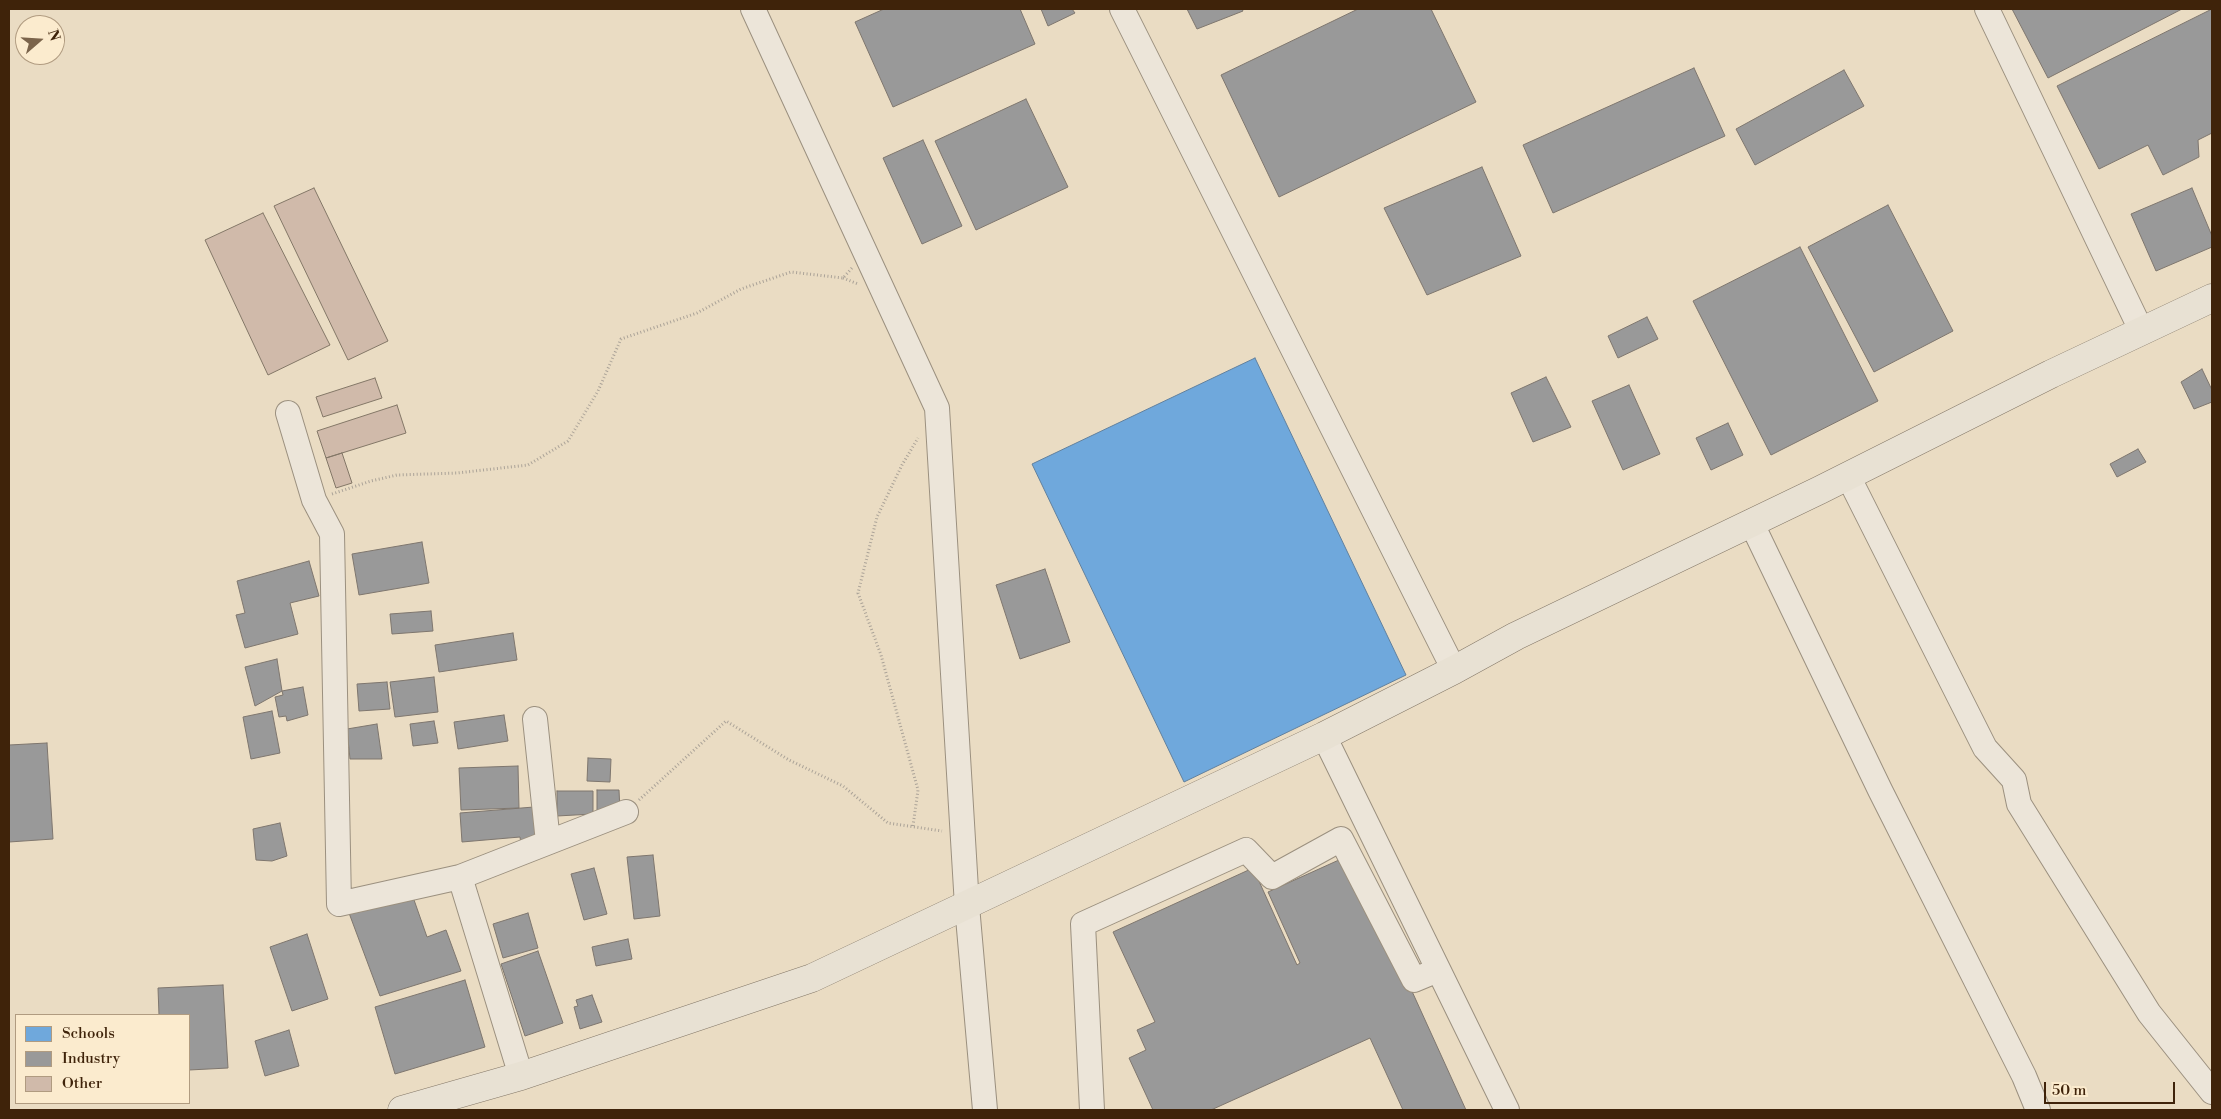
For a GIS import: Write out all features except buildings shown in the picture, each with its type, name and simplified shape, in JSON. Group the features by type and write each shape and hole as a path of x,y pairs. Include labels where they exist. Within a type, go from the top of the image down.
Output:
{"main road":[{"path":"402,1110 521,1076 812,978 1324,736 1454,670 1516,636 1848,476 2141,330 2212,298"}],"street":[{"path":"753,9 937,408 967,906 985,1110"},
{"path":"1122,9 1454,670"},
{"path":"1987,9 2141,330"},
{"path":"288,413 314,500 332,534 339,904 460,877 626,812"},
{"path":"1848,476 1986,748 2014,780 2019,804 2149,1013 2212,1092"},
{"path":"1751,522 1880,790 2024,1076 2038,1110"},
{"path":"534,720 548,842"},
{"path":"1324,736 1506,1110"},
{"path":"1092,1110 1083,924 1246,850 1272,877 1341,839 1414,980 1438,970"},
{"path":"460,877 521,1076"}],"path":[{"path":"314,500 371,481 397,475 457,473 528,465 568,441 598,391 621,339 697,313 741,289 791,272 843,278 866,254"},
{"path":"912,826 918,790 881,655 858,593 877,517 902,466 937,408"},
{"path":"626,812 726,721 789,760 843,786 888,823 963,834"}]}
